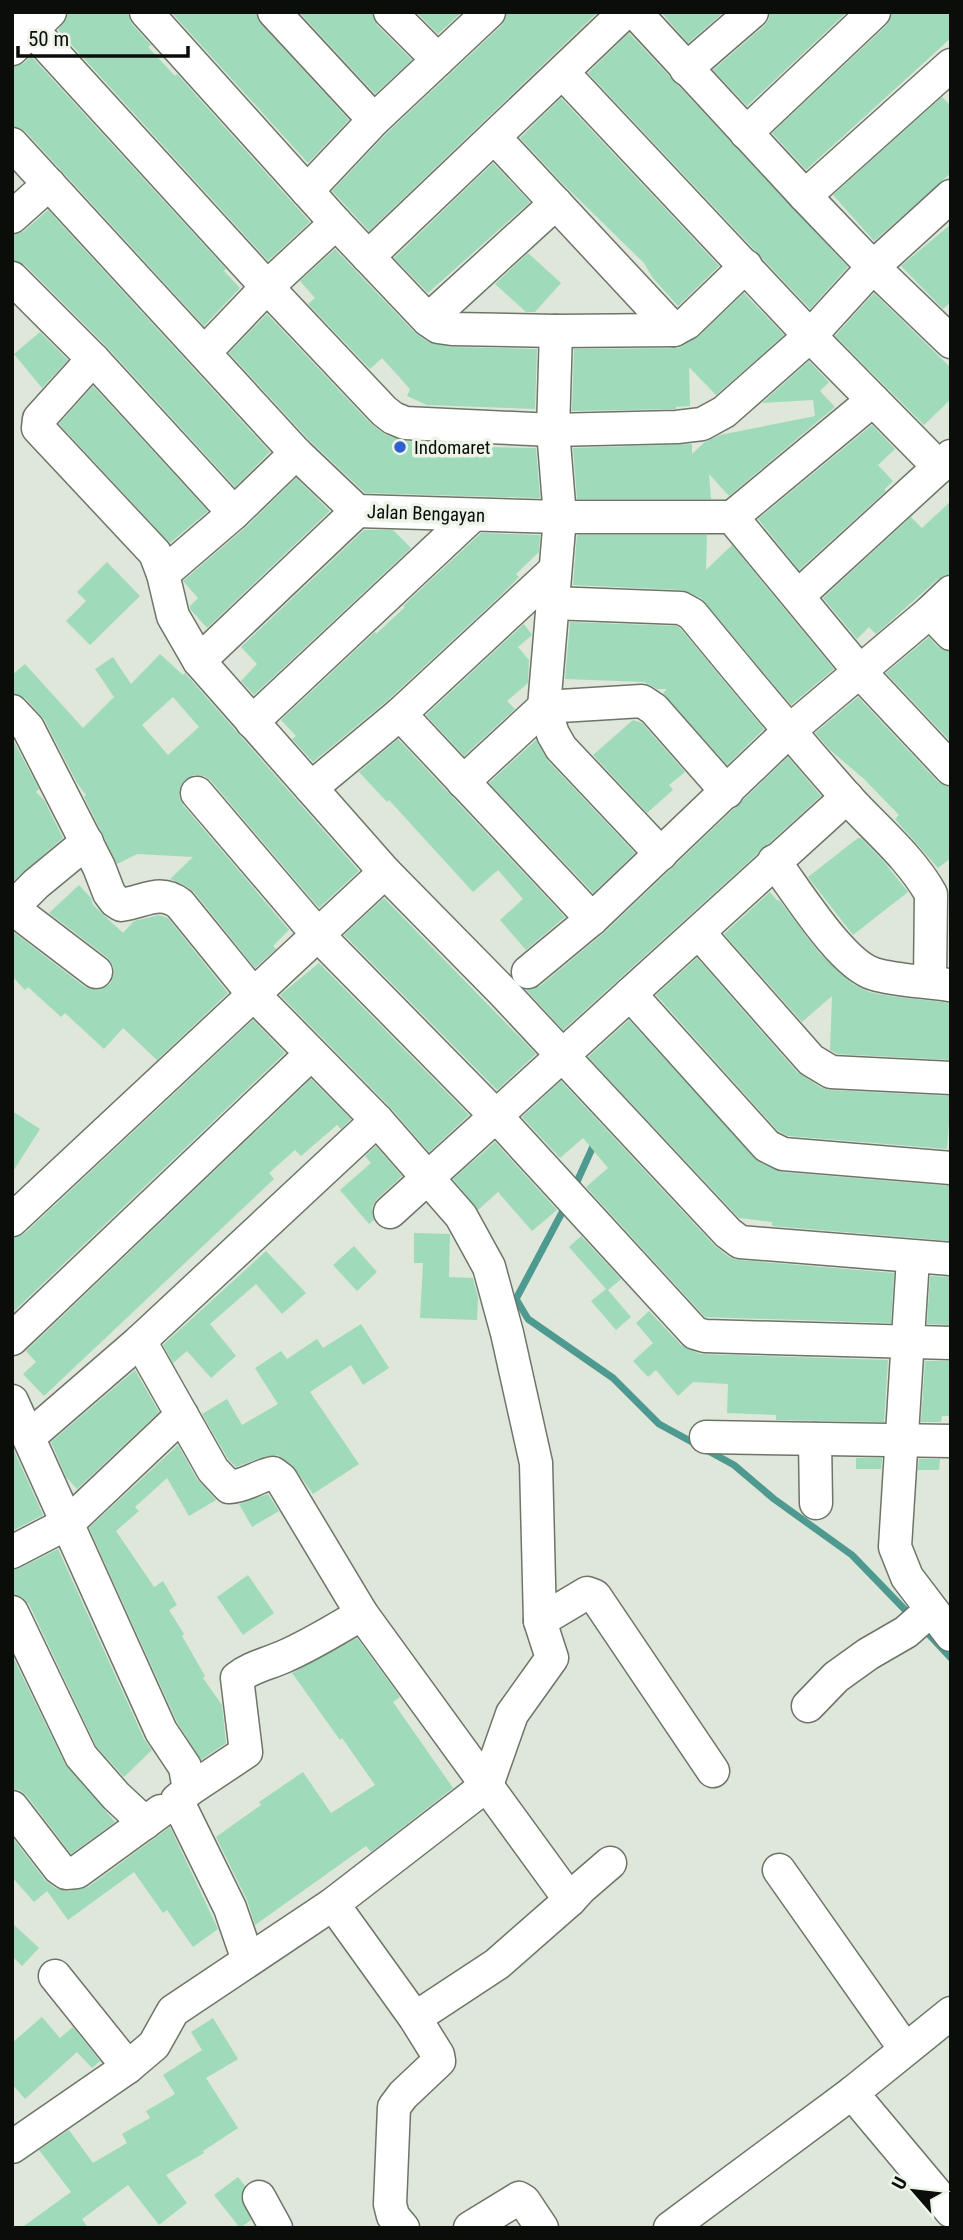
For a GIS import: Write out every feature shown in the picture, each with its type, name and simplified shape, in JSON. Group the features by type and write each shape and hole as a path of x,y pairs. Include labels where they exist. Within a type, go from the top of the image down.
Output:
{"street":[{"path":"146,12 336,223 428,320 438,327 556,331 674,330 687,323 746,267"},
{"path":"274,12 374,120"},
{"path":"390,12 438,60"},
{"path":"307,191 374,120 489,12"},
{"path":"368,257 625,12"},
{"path":"635,12 873,267 949,336"},
{"path":"686,69 752,12"},
{"path":"746,133 874,12"},
{"path":"28,26 267,287 393,418 405,422 553,430 702,424 724,412 810,336 873,267 951,196"},
{"path":"805,196 951,65"},
{"path":"563,74 873,400 945,461 798,596"},
{"path":"495,138 674,330"},
{"name":"Jalan Bengayan","path":"12,144 296,453 357,511 560,517 732,517"},
{"path":"12,217 49,184"},
{"path":"428,320 556,203"},
{"path":"205,352 267,287 336,223"},
{"path":"12,278 93,359 234,513"},
{"path":"556,331 553,430 560,517 544,707 561,748 661,854"},
{"path":"93,359 39,419 38,428 155,553 173,615 199,661 385,872 504,993 733,1239 740,1242 912,1258 951,1259"},
{"path":"873,400 732,517 860,672 951,769"},
{"path":"163,574 234,513 296,453"},
{"path":"199,661 357,511"},
{"path":"251,722 473,515"},
{"path":"311,788 400,715 555,570"},
{"path":"552,603 687,610 847,797 913,866 931,894 940,984 873,974 855,963 839,949 774,861"},
{"path":"528,972 592,919 789,731 860,672 944,613"},
{"path":"463,782 544,707 642,701 649,705 727,792"},
{"path":"12,711 28,728 115,901 121,905 159,895 171,897 180,904 253,994 310,1055 377,1120 461,1216 489,1267 507,1333 536,1463 540,1620 552,1658 512,1714 486,1785 333,1904 173,2011 154,2045 128,2067 12,2147"},
{"path":"400,715 592,919"},
{"path":"197,793 318,935 497,1117 695,1332 705,1336 951,1343"},
{"path":"390,1212 847,797"},
{"path":"87,842 13,908 96,972"},
{"path":"12,1220 385,872"},
{"path":"699,933 819,1066 831,1072 951,1078"},
{"path":"630,994 774,1151 783,1154 951,1167"},
{"path":"12,1339 310,1055"},
{"path":"29,1437 140,1341 377,1120"},
{"path":"912,1258 895,1547 922,1619 951,1635"},
{"path":"140,1341 213,1470 229,1488 247,1484 265,1474 273,1473 281,1479 362,1614 570,1900"},
{"path":"12,1401 160,1731 185,1767 183,1795 248,1959"},
{"path":"12,1552 68,1523 182,1415"},
{"path":"706,1437 951,1441"},
{"path":"815,1439 816,1503"},
{"path":"540,1620 587,1593 595,1596 713,1771"},
{"path":"12,1612 81,1756 116,1796 145,1823"},
{"path":"12,1807 59,1868 66,1873 77,1872 246,1752 237,1678 251,1669 282,1658 362,1614"},
{"path":"808,1706 847,1669 922,1619"},
{"path":"415,2018 497,1964 610,1863"},
{"path":"779,1870 905,2049"},
{"path":"333,1904 415,2018 439,2061 394,2107 390,2204 393,2216 403,2228"},
{"path":"55,1976 128,2067"},
{"path":"672,2227 852,2093 951,2013"},
{"path":"852,2093 951,2211"},
{"path":"259,2197 276,2228"},
{"path":"470,2228 519,2198 524,2201 542,2228"}],"building":[{"path":"68,12 127,12 132,24 151,45 148,47 175,76 177,74 310,222 268,261 58,30"},
{"path":"171,12 256,12 261,24 349,120 308,163"},
{"path":"299,12 372,12 377,25 412,60 375,94"},
{"path":"416,12 462,12 438,34"},
{"path":"507,12 598,12 369,231 332,191 387,133 502,25"},
{"path":"661,12 724,12 688,43"},
{"path":"770,12 847,12 747,106 713,70 764,26"},
{"path":"892,12 951,12 951,38 806,170 772,133 887,25"},
{"path":"629,33 848,267 810,309 588,73"},
{"path":"31,56 226,269 224,271 240,288 204,326 26,132 12,126 12,67 24,63"},
{"path":"942,97 951,106 951,173 874,241 833,195"},
{"path":"561,98 719,266 678,306 652,277 644,263 520,138"},
{"path":"493,163 530,202 428,293 394,258"},
{"path":"48,210 270,452 235,487 106,346 25,265 12,260 12,235 24,231"},
{"path":"951,224 951,302 943,309 901,266"},
{"path":"335,249 415,333 428,342 452,347 537,349 535,409 427,405 407,396 410,389 382,358 370,369 308,304 315,298 300,281"},
{"path":"528,253 561,283 535,312 526,312 495,284"},
{"path":"744,293 784,335 716,395 689,367 690,406 676,409 572,411 574,349 679,348 699,336"},
{"path":"874,293 951,368 951,399 924,425 835,336"},
{"path":"267,314 371,424 386,435 404,441 536,448 540,498 365,493 309,440 229,353"},
{"path":"40,332 68,360 42,388 14,354"},
{"path":"809,361 829,382 820,391 835,407 729,496 709,474 711,499 577,499 573,448 692,444 692,454 705,442 720,435 815,416 813,400 762,403"},
{"path":"93,386 208,511 170,543 59,424"},
{"path":"872,425 895,449 878,465 893,481 884,490 886,491 799,570 758,519"},
{"path":"296,478 330,511 207,628 190,609 198,598 183,581 246,527"},
{"path":"951,501 951,574 938,579 876,634 869,627 857,639 823,598 911,517 922,528"},
{"path":"364,530 393,530 411,548 254,695 241,681 257,664 241,647"},
{"path":"481,533 540,535 539,552 516,574 519,577 499,597 388,700 313,762 292,739 296,736 281,720 405,607 403,606"},
{"path":"577,535 707,535 706,570 732,545 834,669 791,705 701,598 682,590 573,585"},
{"path":"107,562 140,596 90,645 66,621 86,601 77,592"},
{"path":"570,622 680,628 764,729 727,765 663,693 667,689 657,689 644,682 565,679"},
{"path":"524,624 532,635 518,647 529,660 528,683 507,701 515,709 464,756 426,715"},
{"path":"929,637 938,647 951,652 951,742 886,673"},
{"path":"160,654 183,675 185,673 359,871 319,908 211,781 204,776 194,775 185,780 179,796 183,805 289,930 273,946 276,949 255,968 194,892 170,879 193,857 137,854 117,864 84,797 86,795 44,719 25,698 12,693 12,675 25,664 83,728 114,697 95,669 113,657 131,684","holes":["173,697 199,727 168,755 142,725"]},
{"path":"858,697 938,782 951,787 951,858 938,868 895,819 899,815 815,733"},
{"path":"633,720 642,723 685,772 669,785 673,790 647,813 593,755"},
{"path":"12,738 39,789 36,792 44,800 63,838 12,882"},
{"path":"398,739 565,917 526,950 500,920 523,899 498,870 473,892 389,800 387,802 359,772"},
{"path":"536,740 548,761 635,853 593,893 489,783"},
{"path":"788,757 821,796 563,1030 526,990 540,986 605,932"},
{"path":"858,838 884,862 908,892 853,935 808,877"},
{"path":"79,885 91,898 93,905 123,933 134,921 159,915 168,918 228,993 157,1060 123,1028 104,1049 65,1013 61,1017 28,987 25,990 12,976 12,931 85,987 102,989 111,983 114,974 108,958 49,913"},
{"path":"770,892 820,954 853,984 869,992 889,996 951,1003 951,1060 837,1054 830,1050 832,996 802,1022 724,934"},
{"path":"384,898 536,1054 497,1090 344,935"},
{"path":"697,958 797,1072 822,1088 951,1096 947,1149 788,1136 778,1131 656,995"},
{"path":"319,963 469,1115 429,1152 390,1107 280,995"},
{"path":"253,1020 285,1053 12,1313 12,1238 25,1233"},
{"path":"629,1020 759,1162 781,1172 951,1186 951,1241 772,1226 772,1222 739,1218 588,1057"},
{"path":"311,1079 351,1119 341,1129 337,1125 301,1156 295,1150 269,1173 274,1179 44,1396 23,1374 36,1362 26,1351"},
{"path":"561,1081 715,1246 729,1257 894,1273 891,1323 705,1317 586,1187 608,1168 583,1138 560,1158 522,1117"},
{"path":"12,1111 40,1129 12,1173"},
{"path":"495,1142 557,1210 532,1231 498,1192 478,1210 453,1179"},
{"path":"376,1146 402,1176 377,1199 372,1207 374,1220 369,1224 340,1190 371,1163 365,1156"},
{"path":"414,1233 450,1234 449,1277 473,1278 478,1297 477,1320 420,1318 423,1263 414,1263"},
{"path":"581,1236 621,1279 608,1290 631,1317 616,1330 591,1301 606,1289 569,1247"},
{"path":"354,1246 377,1272 357,1291 333,1265"},
{"path":"266,1251 306,1293 282,1314 256,1284 210,1324 236,1356 211,1378 187,1351 173,1363 163,1345"},
{"path":"930,1276 951,1277 951,1325 927,1324"},
{"path":"649,1311 681,1345 700,1354 888,1360 884,1422 776,1420 776,1415 727,1413 728,1384 693,1382 678,1396 656,1370 648,1377 633,1361 653,1343 636,1323"},
{"path":"361,1324 389,1368 363,1385 351,1365 310,1392 359,1464 313,1494 292,1465 277,1455 236,1467 228,1459 202,1414 227,1399 242,1425 278,1404 255,1368 281,1351 287,1359 317,1339 323,1348"},
{"path":"925,1361 951,1361 951,1416 942,1416 941,1422 921,1422"},
{"path":"135,1370 159,1412 77,1489 66,1477 51,1442"},
{"path":"178,1445 197,1479 216,1500 189,1516 167,1478 135,1507 139,1511 116,1531 154,1587 163,1581 177,1605 169,1610 205,1676 203,1678 222,1705 226,1743 201,1760 177,1722 89,1528"},
{"path":"12,1446 43,1515 12,1531"},
{"path":"856,1458 882,1458 881,1469 856,1469"},
{"path":"919,1459 940,1459 939,1470 918,1470"},
{"path":"268,1494 279,1511 252,1527 239,1504"},
{"path":"58,1549 144,1739 152,1750 124,1777 96,1746 29,1604 22,1597 12,1594 12,1570"},
{"path":"248,1575 274,1613 243,1635 217,1597"},
{"path":"357,1638 400,1697 393,1702 453,1788 371,1852 366,1846 255,1925 247,1900 216,1837 261,1805 259,1802 303,1772 331,1813 375,1785 292,1673"},
{"path":"12,1655 65,1764 115,1822 71,1854 27,1796 20,1790 12,1789"},
{"path":"170,1827 218,1929 193,1947 167,1910 163,1913 134,1872 68,1920 47,1891 34,1902 12,1877 12,1837 45,1880 55,1888 68,1891 88,1887"},
{"path":"12,1923 39,1948 22,1966 12,1956"},
{"path":"42,2017 60,2038 73,2027 100,2061 92,2068 77,2052 25,2099 12,2084 12,2043"},
{"path":"213,2018 238,2059 206,2078 238,2128 203,2151 204,2153 166,2175 187,2203 159,2225 128,2185 82,2219 88,2228 21,2228 71,2192 39,2150 69,2130 93,2163 127,2143 122,2134 150,2118 146,2111 175,2094 163,2075 202,2050 191,2032"},
{"path":"238,2177 245,2186 241,2197 251,2220 240,2228 214,2195"}],"waterway":[{"path":"575,1186 595,1142"},
{"path":"566,1205 516,1299 528,1319 613,1378 659,1424 734,1465 774,1499 852,1555 912,1617"},
{"path":"923,1628 951,1658"}],"place":[{"name":"Indomaret","path":"400,447"}]}
